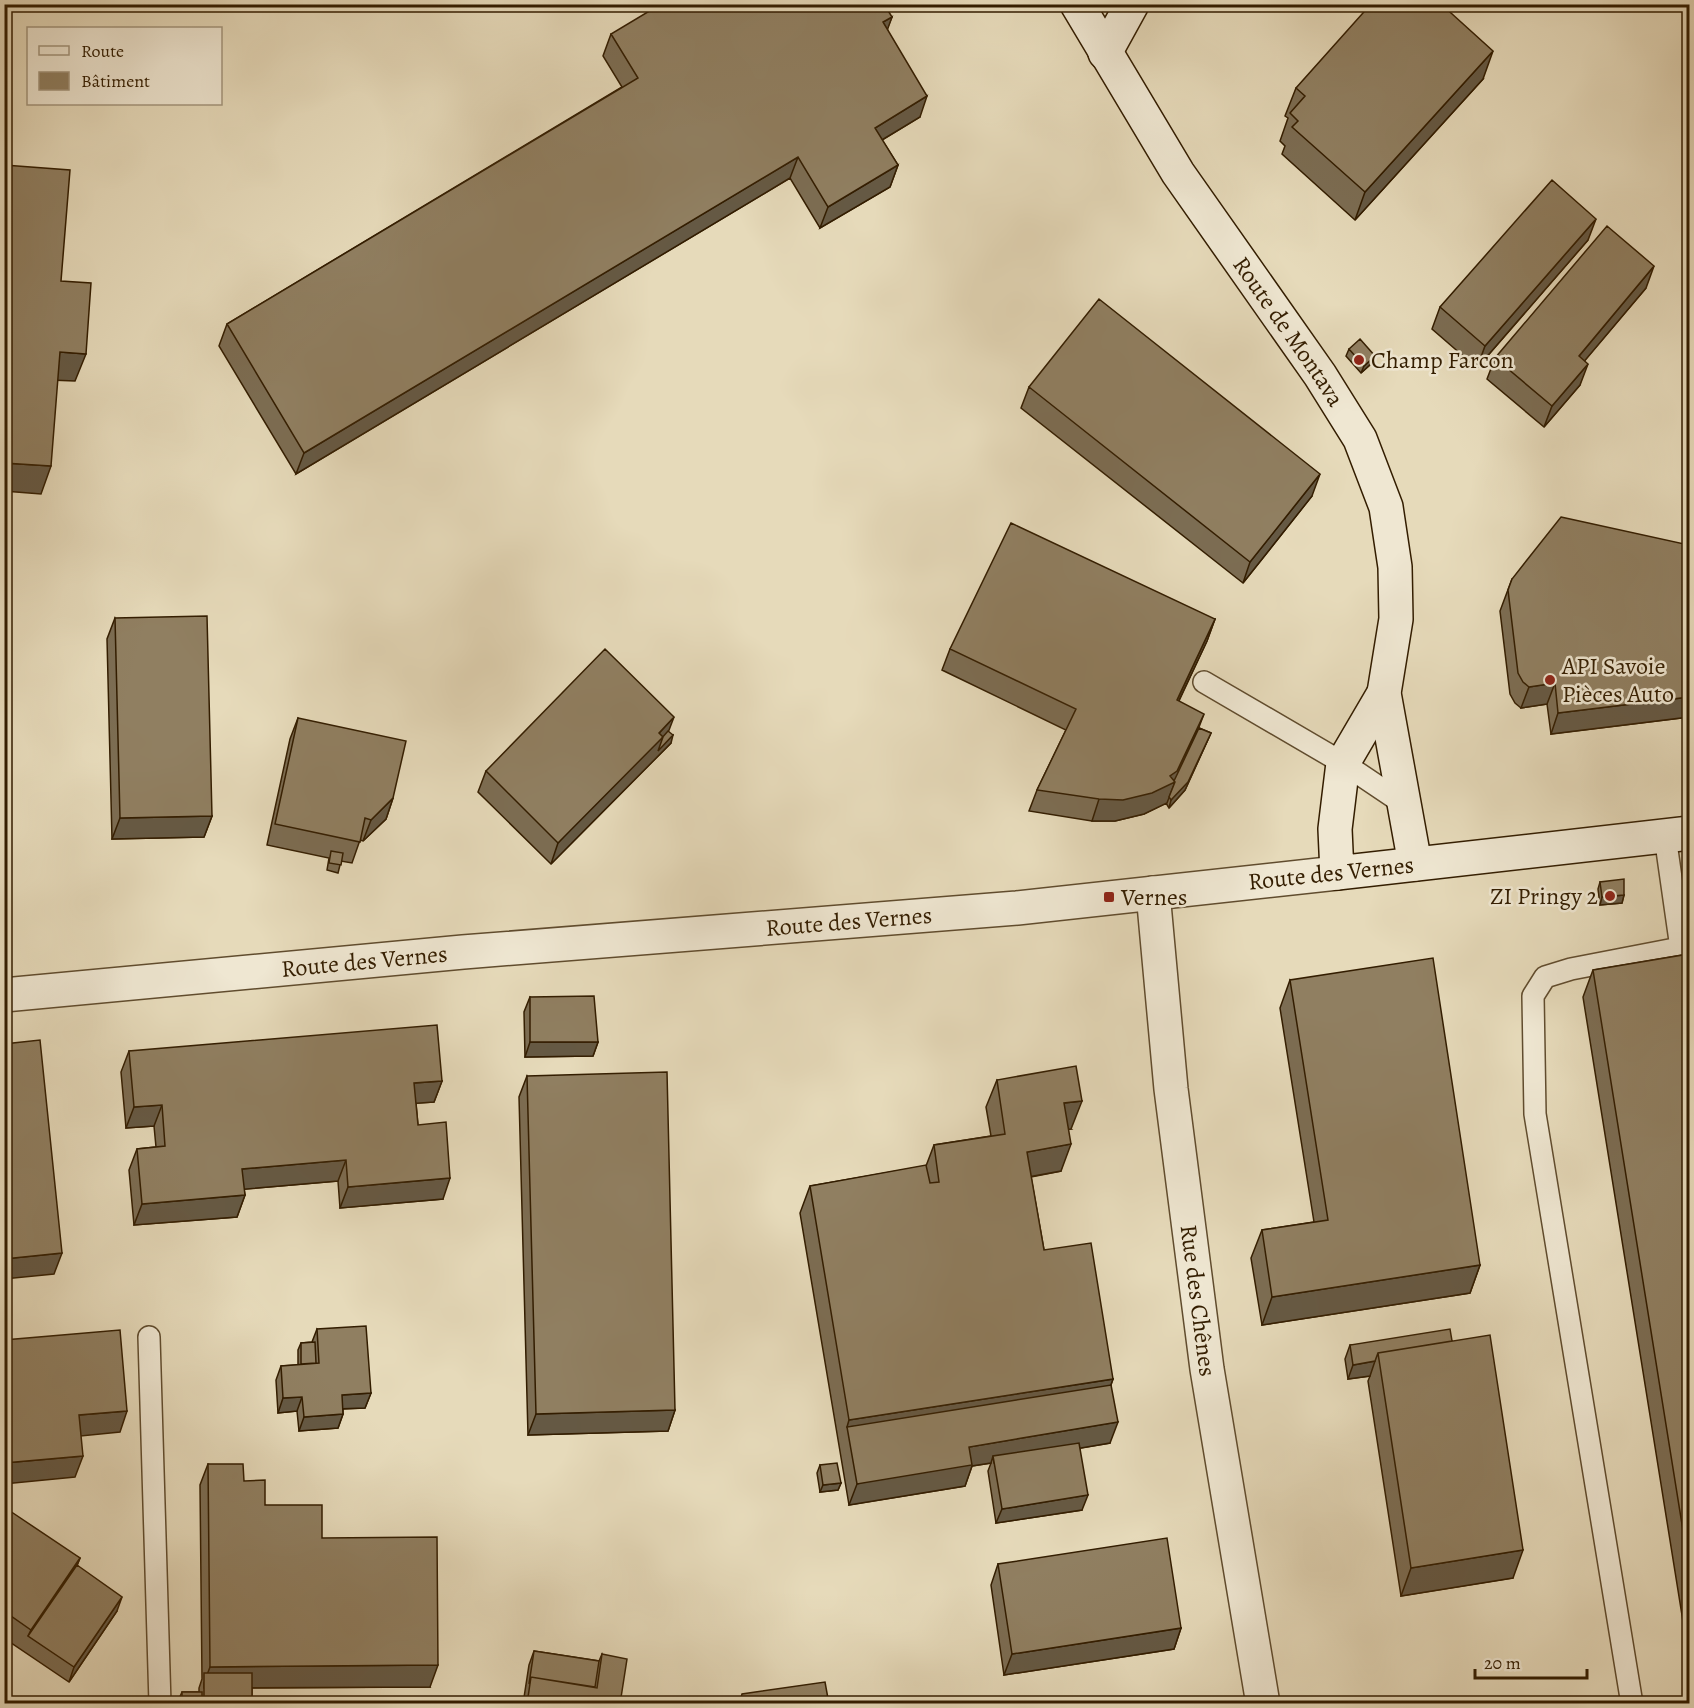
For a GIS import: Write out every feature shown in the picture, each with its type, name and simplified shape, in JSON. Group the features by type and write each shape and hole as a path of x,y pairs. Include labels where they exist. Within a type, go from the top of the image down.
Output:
{"street":[{"name":"Route de Montava","path":"1077,4 1178,173 1320,375 1360,439 1386,507 1395,567 1396,619 1384,693 1415,864"},
{"path":"1105,53 1132,4"},
{"name":"Route de Montava","path":"1337,873 1335,829 1343,763 1384,693"},
{"name":"Route des Vernes","path":"4,995 463,952 1005,909 1677,835"},
{"name":"Rue des Chênes","path":"1153,893 1171,1089 1207,1369 1263,1704"}],"lane":[{"path":"1204,682 1343,763 1404,804"},
{"path":"1632,1704 1535,1114 1533,996 1545,977 1571,969 1685,947 1677,835"},
{"path":"149,1337 160,1704"}],"building":[{"path":"661,4 884,4 892,17 883,22 927,96 875,128 898,165 828,207 798,157 304,453 227,324 638,78 611,34"},
{"path":"1371,4 1441,4 1493,51 1365,192 1292,127 1298,121 1290,113 1305,96 1296,88"},
{"path":"4,165 70,170 61,281 91,283 86,354 60,352 51,466 4,463"},
{"path":"1552,180 1596,219 1485,346 1440,307"},
{"path":"1607,226 1654,266 1579,356 1588,364 1552,406 1495,358"},
{"path":"1099,299 1320,474 1250,562 1029,387"},
{"path":"1360,339 1375,356 1364,366 1349,349"},
{"path":"1561,517 1689,545 1689,697 1558,713 1555,683 1529,687 1523,682 1518,673 1508,590 1512,579"},
{"path":"1011,523 1215,619 1177,700 1204,714 1177,771 1170,776 1175,782 1152,793 1123,800 1037,790 1076,709 950,649"},
{"path":"207,616 212,816 120,818 115,618"},
{"path":"605,649 674,717 659,733 663,737 558,843 486,771"},
{"path":"298,718 406,741 393,798 371,820 365,818 360,842 275,824"},
{"path":"1199,728 1211,733 1188,782 1171,800 1169,797 1174,781"},
{"path":"668,731 673,735 658,751 663,737 661,739"},
{"path":"331,851 343,853 341,865 329,863"},
{"path":"1624,879 1624,895 1602,897 1600,882"},
{"path":"1689,954 1689,1568 1593,970"},
{"path":"1433,958 1480,1265 1272,1297 1262,1230 1328,1220 1290,980"},
{"path":"594,996 598,1042 530,1042 530,997"},
{"path":"437,1025 442,1081 414,1083 418,1125 446,1122 450,1178 348,1187 346,1160 242,1169 245,1195 142,1204 137,1149 165,1146 162,1105 134,1107 129,1051"},
{"path":"40,1040 62,1253 4,1259 4,1044"},
{"path":"1076,1066 1082,1101 1064,1103 1071,1144 1027,1152 1044,1250 1091,1243 1113,1379 849,1420 810,1186 926,1165 930,1183 939,1182 934,1145 1005,1134 997,1080"},
{"path":"667,1072 675,1410 536,1414 527,1076"},
{"path":"366,1326 371,1393 342,1395 343,1414 304,1417 302,1397 283,1398 281,1366 319,1363 317,1329"},
{"path":"1450,1329 1452,1341 1378,1353 1375,1361 1353,1365 1350,1345"},
{"path":"120,1330 127,1411 79,1415 83,1456 4,1463 4,1340"},
{"path":"1490,1335 1523,1550 1411,1568 1378,1353"},
{"path":"315,1342 316,1363 301,1364 301,1343"},
{"path":"1111,1385 1118,1422 969,1447 972,1465 857,1484 847,1427"},
{"path":"1079,1443 1088,1495 1002,1509 993,1456"},
{"path":"837,1463 841,1483 823,1485 820,1465"},
{"path":"208,1464 243,1464 244,1481 265,1480 265,1505 322,1505 322,1538 437,1537 438,1665 210,1667"},
{"path":"10,1511 80,1558 31,1630 4,1611 4,1519"},
{"path":"1167,1538 1181,1628 1012,1654 998,1564"},
{"path":"77,1565 122,1597 74,1667 28,1636"},
{"path":"534,1651 599,1661 595,1687 531,1677 529,1684"},
{"path":"602,1654 627,1659 620,1704 527,1704 531,1677 597,1688"},
{"path":"204,1673 252,1673 252,1704 204,1704"},
{"path":"825,1682 829,1704 739,1704 742,1694"},
{"path":"182,1692 202,1692 202,1704 182,1704"}],"place":[{"name":"Champ Farcon","path":"1359,360"},
{"name":"API Savoie Pièces Auto","path":"1550,680"},
{"name":"ZI Pringy 2","path":"1610,896"},
{"name":"Vernes","path":"1109,897"}]}
